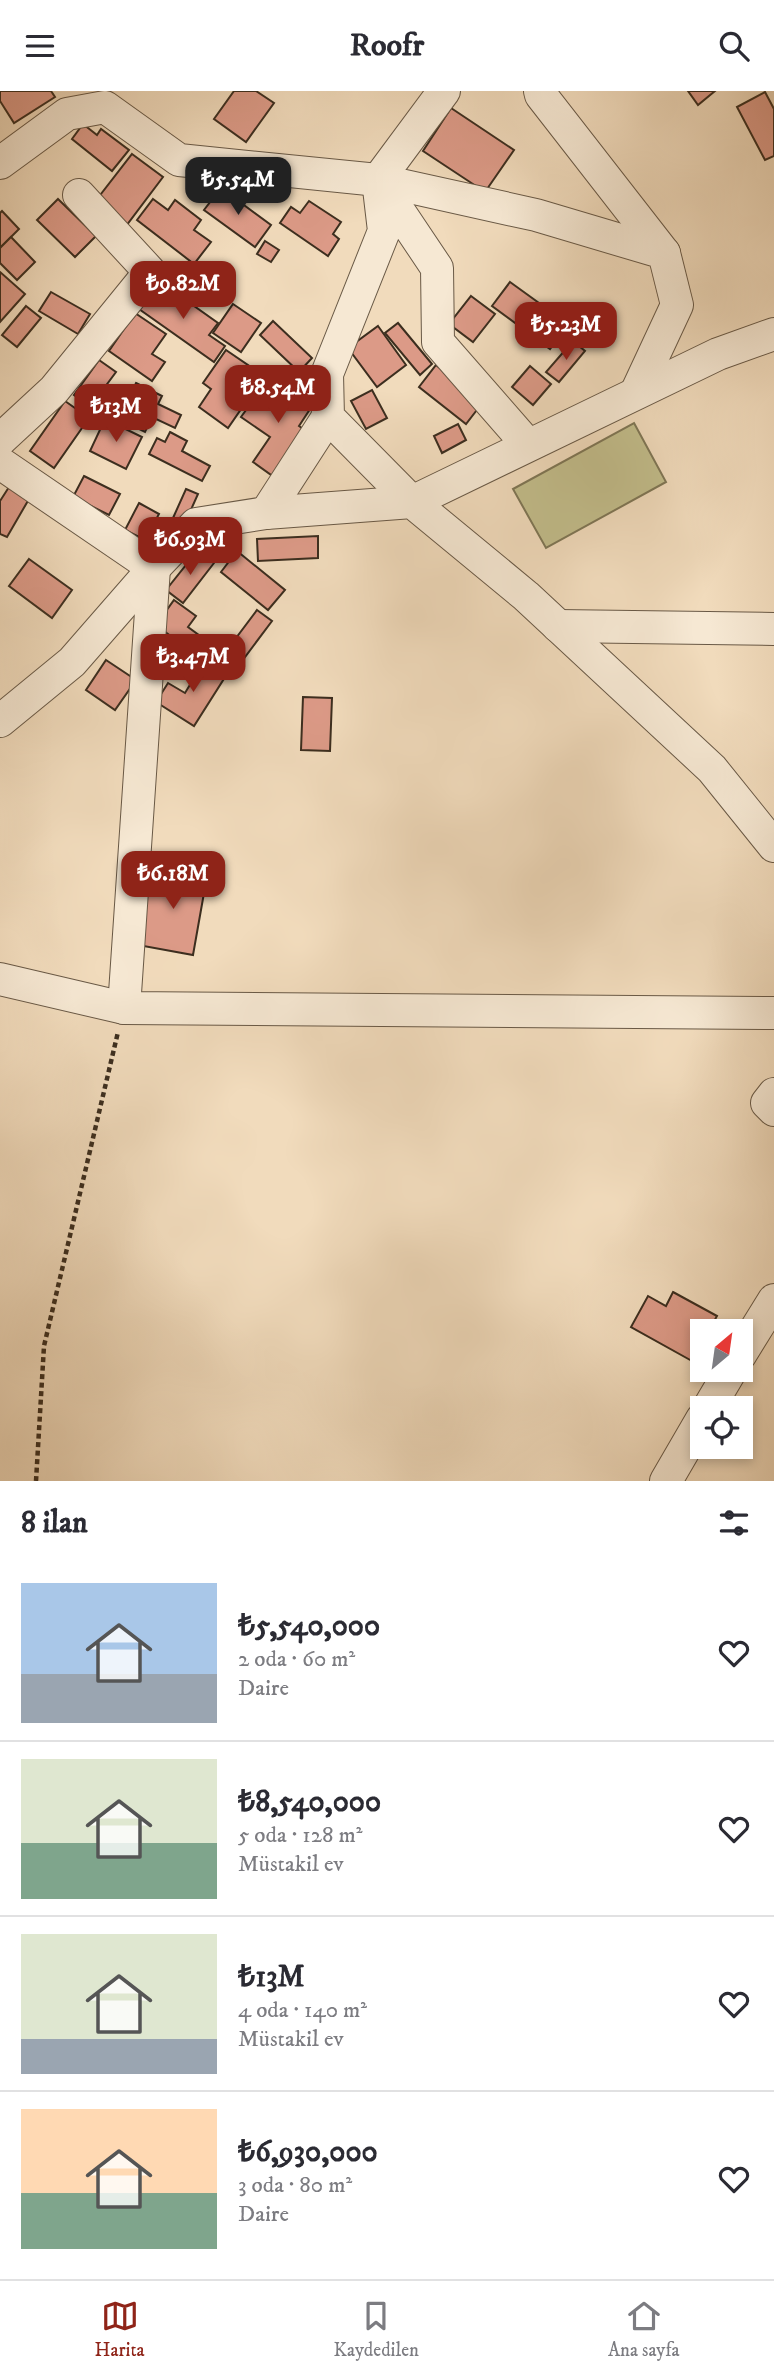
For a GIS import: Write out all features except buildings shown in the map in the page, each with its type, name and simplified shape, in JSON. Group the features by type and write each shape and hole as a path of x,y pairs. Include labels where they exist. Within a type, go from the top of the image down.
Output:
{"street":[{"path":"266,513 328,417 327,374 384,231 377,180 444,91"},
{"path":"540,91 664,253 677,305 636,393"},
{"path":"0,163 67,114 105,107 179,160 377,180 536,215 664,253"},
{"path":"377,180 437,268 438,342 528,445"},
{"path":"0,440 54,390 150,272 79,195"},
{"path":"0,721 72,661 196,524 266,513 412,502 718,354 774,334"},
{"path":"328,417 412,502 526,596 712,769 774,846"},
{"path":"0,463 154,568"},
{"path":"124,1008 154,568"},
{"path":"558,626 774,629"},
{"path":"0,979 124,1008 774,1013"},
{"path":"774,1094 767,1103 774,1110"},
{"path":"753,1334 774,1300"},
{"path":"666,1481 690,1440"}],"path":[{"path":"36,1481 44,1346 124,1008"}],"shaded area":[{"path":"634,423 666,482 546,548 513,489"}]}
